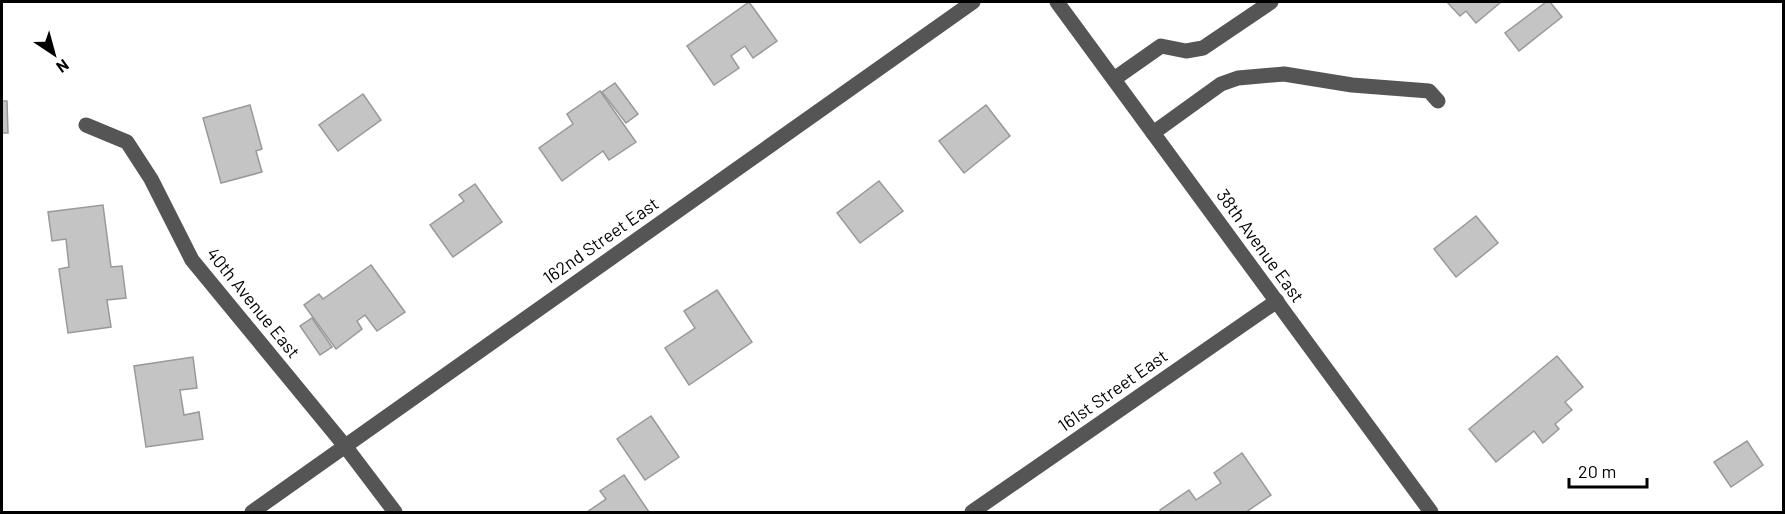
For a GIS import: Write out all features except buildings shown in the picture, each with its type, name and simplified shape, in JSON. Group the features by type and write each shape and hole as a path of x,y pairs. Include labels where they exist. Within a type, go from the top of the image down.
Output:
{"street":[{"name":"162nd Street East","path":"252,513 973,2"},
{"name":"38th Avenue East","path":"1057,2 1431,513"},
{"path":"1114,79 1161,46 1185,51 1203,48 1271,2"},
{"path":"1153,133 1221,84 1238,78 1284,74 1352,85 1429,91 1438,101"},
{"name":"40th Avenue East","path":"86,125 127,142 151,179 192,260 345,446 394,513"},
{"name":"161st Street East","path":"972,513 1276,302"}]}
